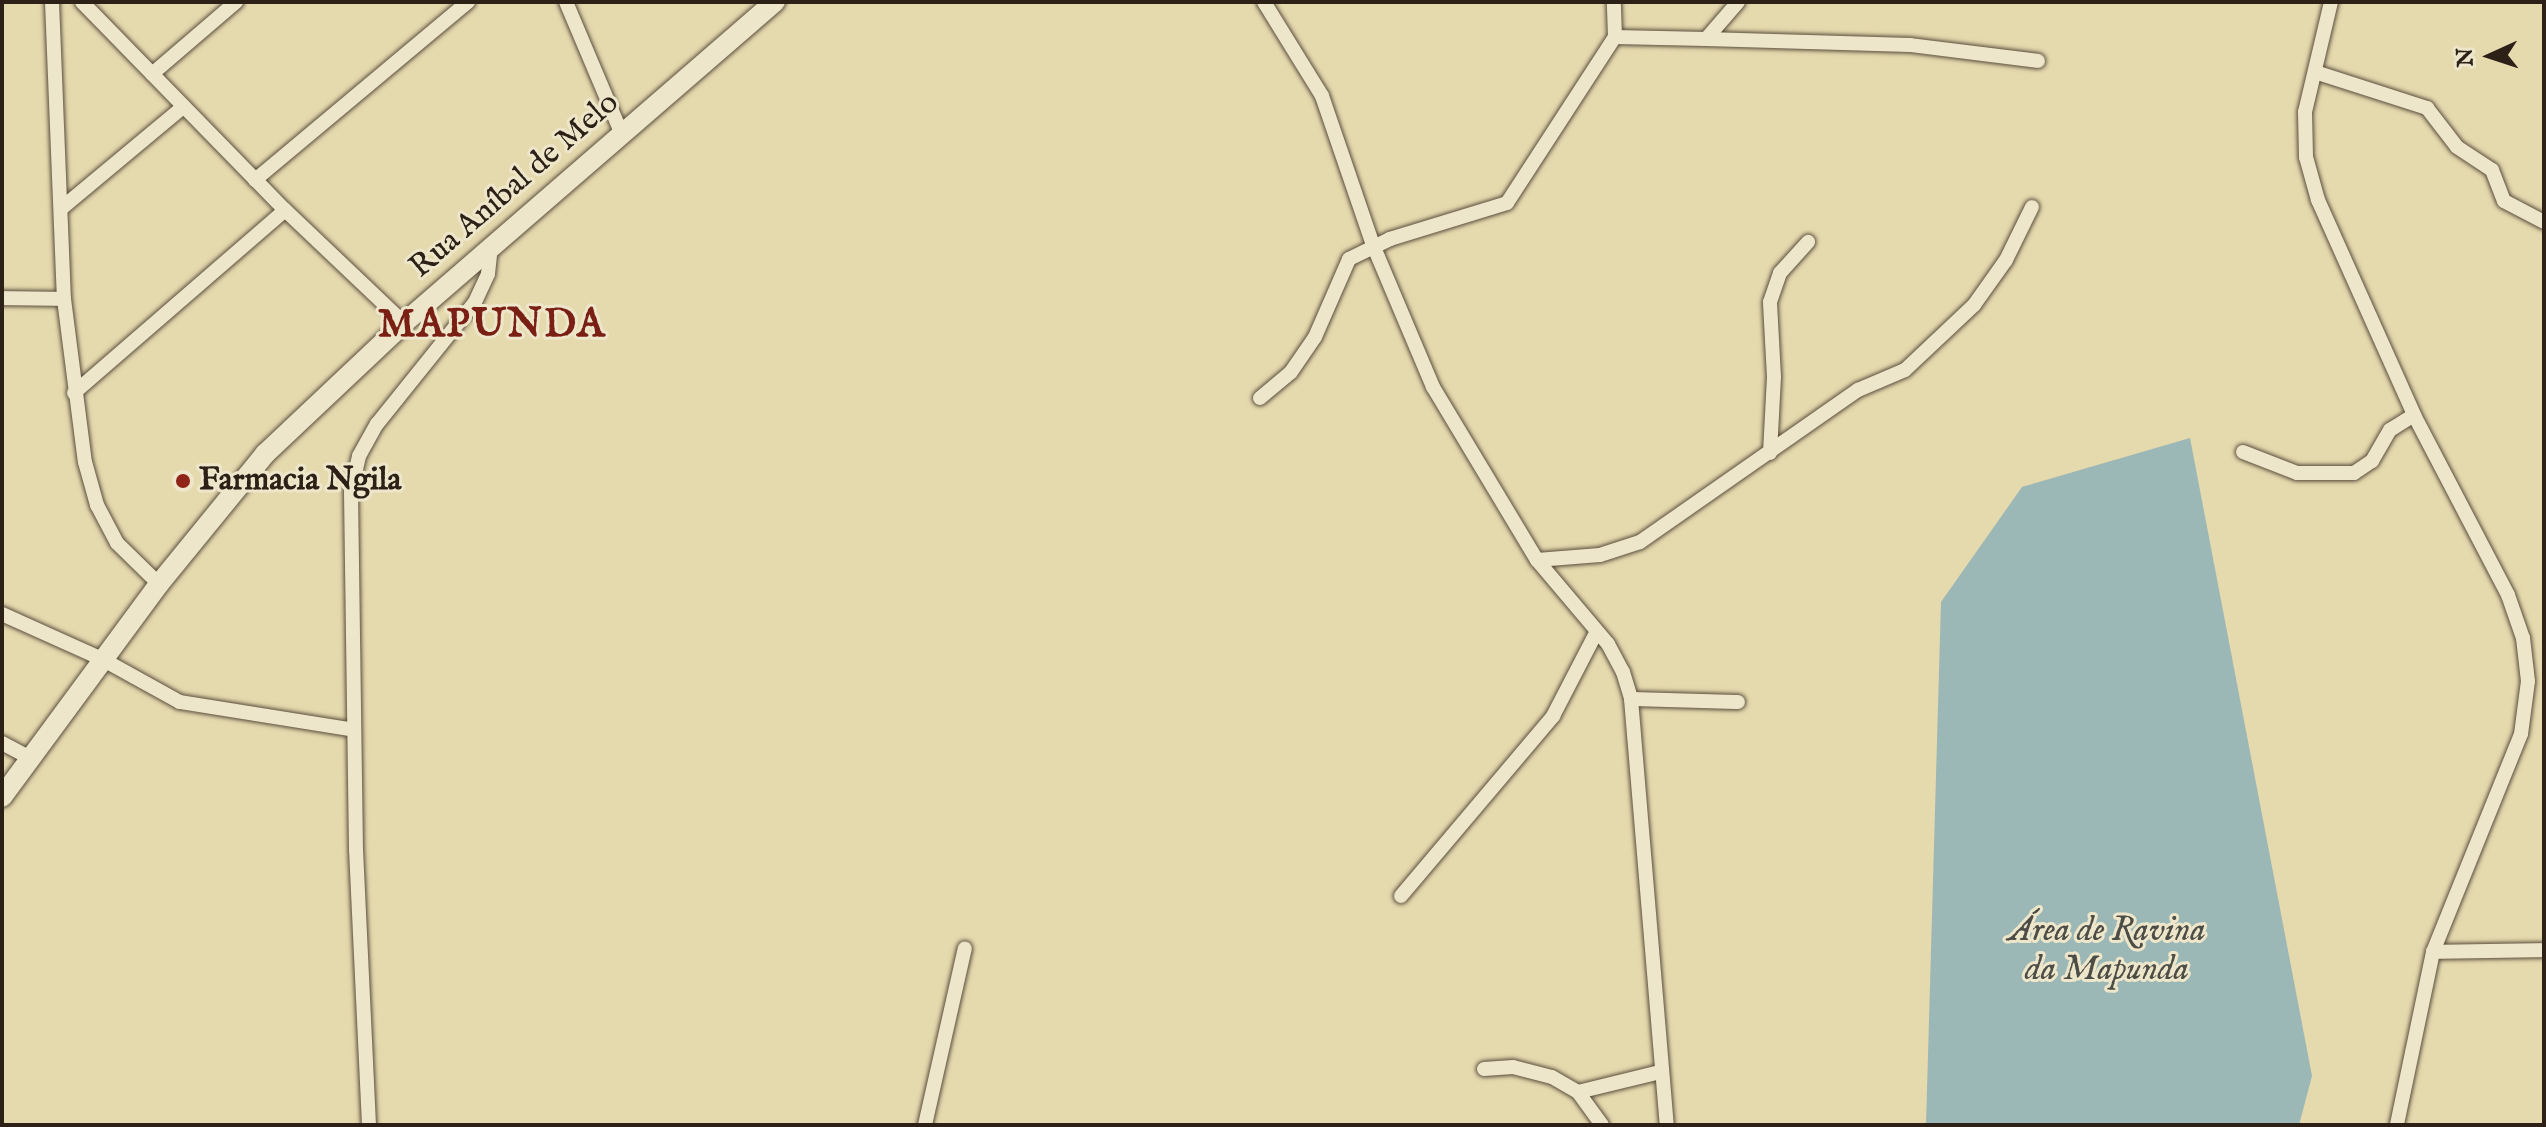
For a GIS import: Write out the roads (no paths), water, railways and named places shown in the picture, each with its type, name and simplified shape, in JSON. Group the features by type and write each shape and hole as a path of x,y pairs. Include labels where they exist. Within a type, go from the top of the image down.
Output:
{"street":[{"path":"52,2 63,207 64,299 74,393 97,505 117,543 159,584"},
{"path":"82,2 285,210 404,323"},
{"path":"152,74 236,2"},
{"path":"255,180 468,2"},
{"path":"566,2 621,132"},
{"name":"Rua Aníbal de Melo","path":"2,797 159,584 265,454 404,323 621,132 775,2"},
{"path":"1264,2 1322,96 1373,245 1433,387 1537,560 1608,644 1631,699 1660,1072 1667,1125"},
{"path":"1260,398 1291,372 1315,337 1349,259 1373,245 1507,203 1615,37 1614,2"},
{"path":"1706,39 1738,2"},
{"path":"2331,2 2305,112 2306,157 2318,200 2414,415 2508,595 2523,638 2528,681 2521,734 2433,952 2397,1125"},
{"path":"1615,37 1910,45 2038,61"},
{"path":"2315,72 2427,108 2457,147 2492,170 2504,201 2544,222"},
{"path":"63,207 183,107"},
{"path":"1537,560 1600,555 1640,542 1858,390 1905,370 1942,340 2006,260 2032,207"},
{"path":"74,393 285,210"},
{"path":"1770,453 1774,377 1770,302 1780,273 1808,242"},
{"path":"369,1125 354,730 351,491 359,456 377,424 475,302 488,274 491,246"},
{"path":"2,298 64,299"},
{"path":"2243,452 2297,473 2354,473 2372,461 2390,430 2414,415"},
{"path":"2,614 102,659 180,702 354,730"},
{"path":"1401,896 1553,716 1596,633"},
{"path":"1631,699 1738,702"},
{"path":"2,743 30,758"},
{"path":"925,1125 965,948"},
{"path":"2433,952 2544,950"},
{"path":"1484,1069 1513,1067 1552,1077 1578,1092 1602,1125"},
{"path":"1578,1092 1660,1072"}],"water":[{"name":"Área de Ravina da Mapunda","path":"2190,438 2312,1076 2299,1125 1926,1125 1941,602 2022,487"}],"place":[{"name":"Farmacia Ngila","path":"183,481"}],"district":[{"name":"MAPUNDA","path":"492,326"}]}
